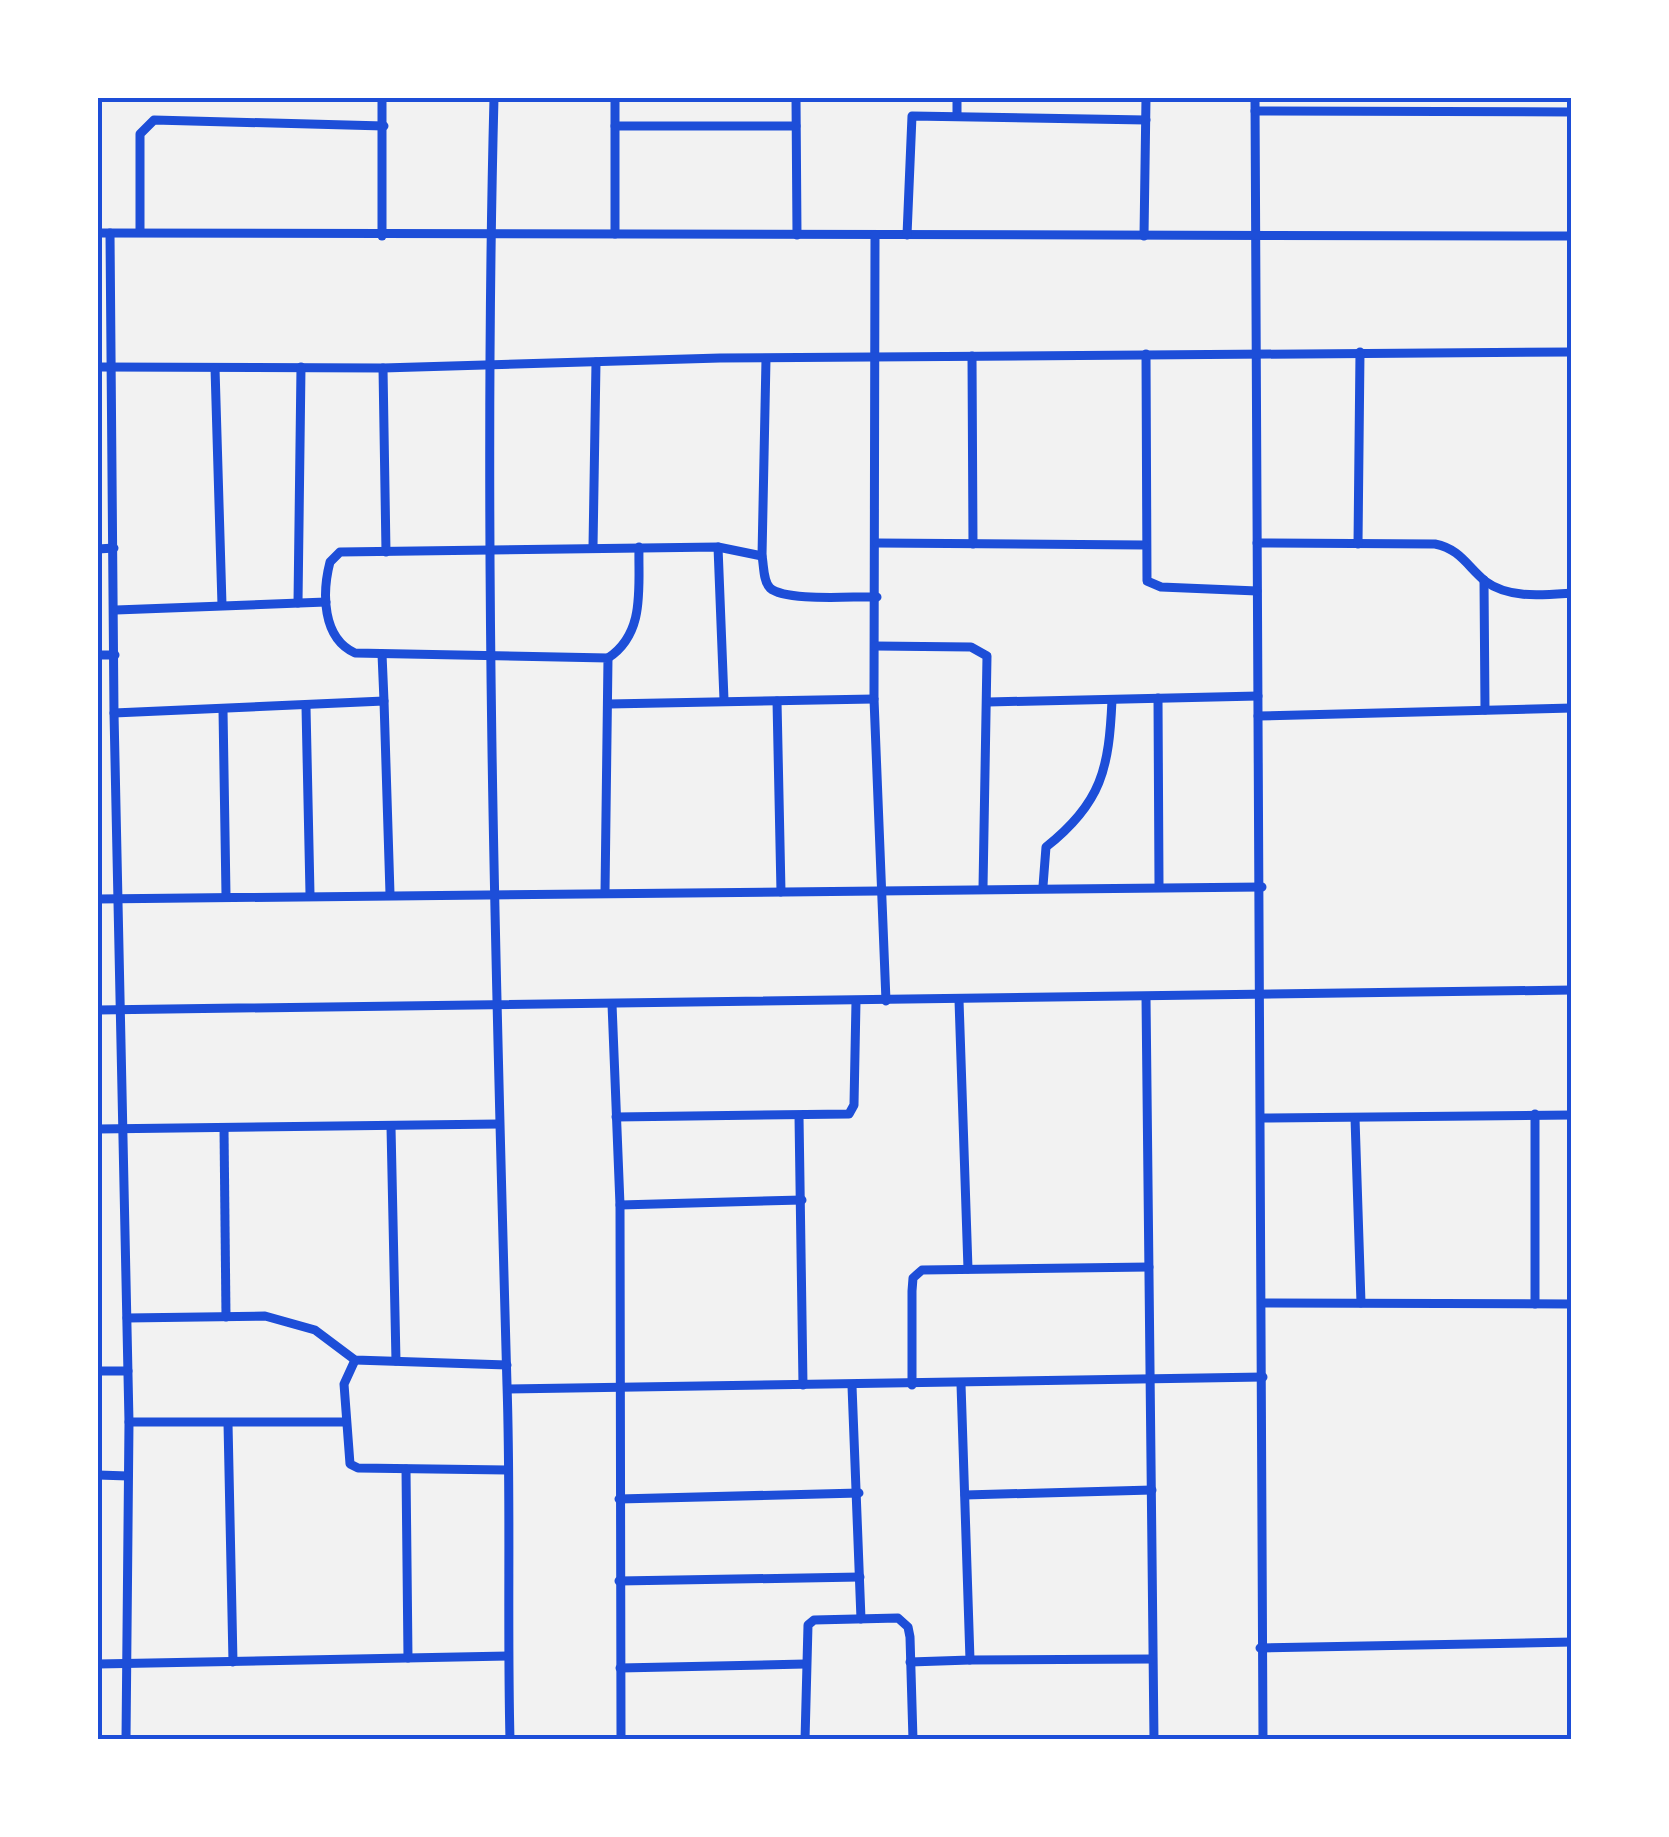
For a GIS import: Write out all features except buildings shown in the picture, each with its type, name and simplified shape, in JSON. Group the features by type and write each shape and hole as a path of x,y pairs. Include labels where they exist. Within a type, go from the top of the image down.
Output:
{"street":[{"path":"382,98 382,236"},
{"path":"494,98 490,236 494,1004 508,1389 510,1740"},
{"path":"615,98 616,234"},
{"path":"796,98 797,235"},
{"path":"957,98 957,116"},
{"path":"1144,236 1146,98"},
{"path":"1255,98 1254,352 1263,993 1263,1740"},
{"path":"1360,98 1360,110"},
{"path":"1537,98 1537,112"},
{"path":"1255,110 1572,112"},
{"path":"907,235 910,118 1146,120"},
{"path":"140,232 140,134 154,120 384,126"},
{"path":"614,126 796,126"},
{"path":"98,233 1572,236"},
{"path":"110,234 114,713 129,1422 126,1740"},
{"path":"875,235 874,699 886,1002"},
{"path":"1358,544 1360,352"},
{"path":"98,367 383,368 877,357 1572,352"},
{"path":"1146,354 1144,545 1149,584 1258,591"},
{"path":"972,356 973,544"},
{"path":"766,359 762,556 766,583 772,590 793,595 877,596"},
{"path":"593,547 596,362"},
{"path":"298,603 301,367"},
{"path":"216,368 222,605"},
{"path":"383,368 386,552"},
{"path":"877,543 1144,545"},
{"path":"1257,544 1451,547 1484,580 1515,594 1572,593"},
{"path":"639,547 636,621 622,649 608,658 382,654 345,649 332,633 326,602 328,569 334,555 491,548 593,547 639,547 718,547 762,556"},
{"path":"718,547 724,700"},
{"path":"98,549 114,548"},
{"path":"1484,580 1485,710"},
{"path":"116,610 326,602"},
{"path":"876,646 978,648 989,663 983,888"},
{"path":"98,654 115,655"},
{"path":"382,654 390,894"},
{"path":"605,892 608,658"},
{"path":"988,702 1258,696"},
{"path":"1158,698 1159,885"},
{"path":"608,704 874,699"},
{"path":"1043,886 1046,847 1090,805 1110,761 1112,700"},
{"path":"114,713 384,701"},
{"path":"777,701 781,892"},
{"path":"306,707 310,894"},
{"path":"1258,716 1572,708"},
{"path":"223,710 226,894"},
{"path":"98,899 226,894 1262,887"},
{"path":"98,1010 1572,990"},
{"path":"1146,997 1154,1740"},
{"path":"960,1000 968,1269"},
{"path":"616,1118 845,1115 853,1110 856,1001"},
{"path":"612,1004 620,1205 621,1740"},
{"path":"1535,1114 1536,1304"},
{"path":"1263,1118 1572,1114"},
{"path":"799,1116 802,1385"},
{"path":"1355,1118 1361,1303"},
{"path":"98,1129 499,1124"},
{"path":"224,1128 226,1317"},
{"path":"391,1128 396,1362"},
{"path":"620,1205 802,1200"},
{"path":"912,1384 913,1278 922,1270 1150,1267"},
{"path":"1262,1303 1572,1304"},
{"path":"127,1318 284,1319 315,1330 355,1360 507,1366"},
{"path":"355,1360 344,1384 350,1464 507,1470"},
{"path":"98,1370 128,1371"},
{"path":"508,1389 1263,1377"},
{"path":"961,1384 970,1660"},
{"path":"852,1386 859,1493 860,1619"},
{"path":"129,1422 346,1422"},
{"path":"228,1422 233,1662"},
{"path":"406,1469 408,1658"},
{"path":"98,1475 128,1476"},
{"path":"965,1494 1152,1490"},
{"path":"619,1499 859,1493"},
{"path":"619,1582 860,1577"},
{"path":"805,1740 808,1626 814,1620 860,1619 903,1621 908,1627 913,1740"},
{"path":"1260,1648 1572,1642"},
{"path":"98,1664 508,1656"},
{"path":"910,1662 1152,1659"},
{"path":"620,1668 805,1664"}]}
